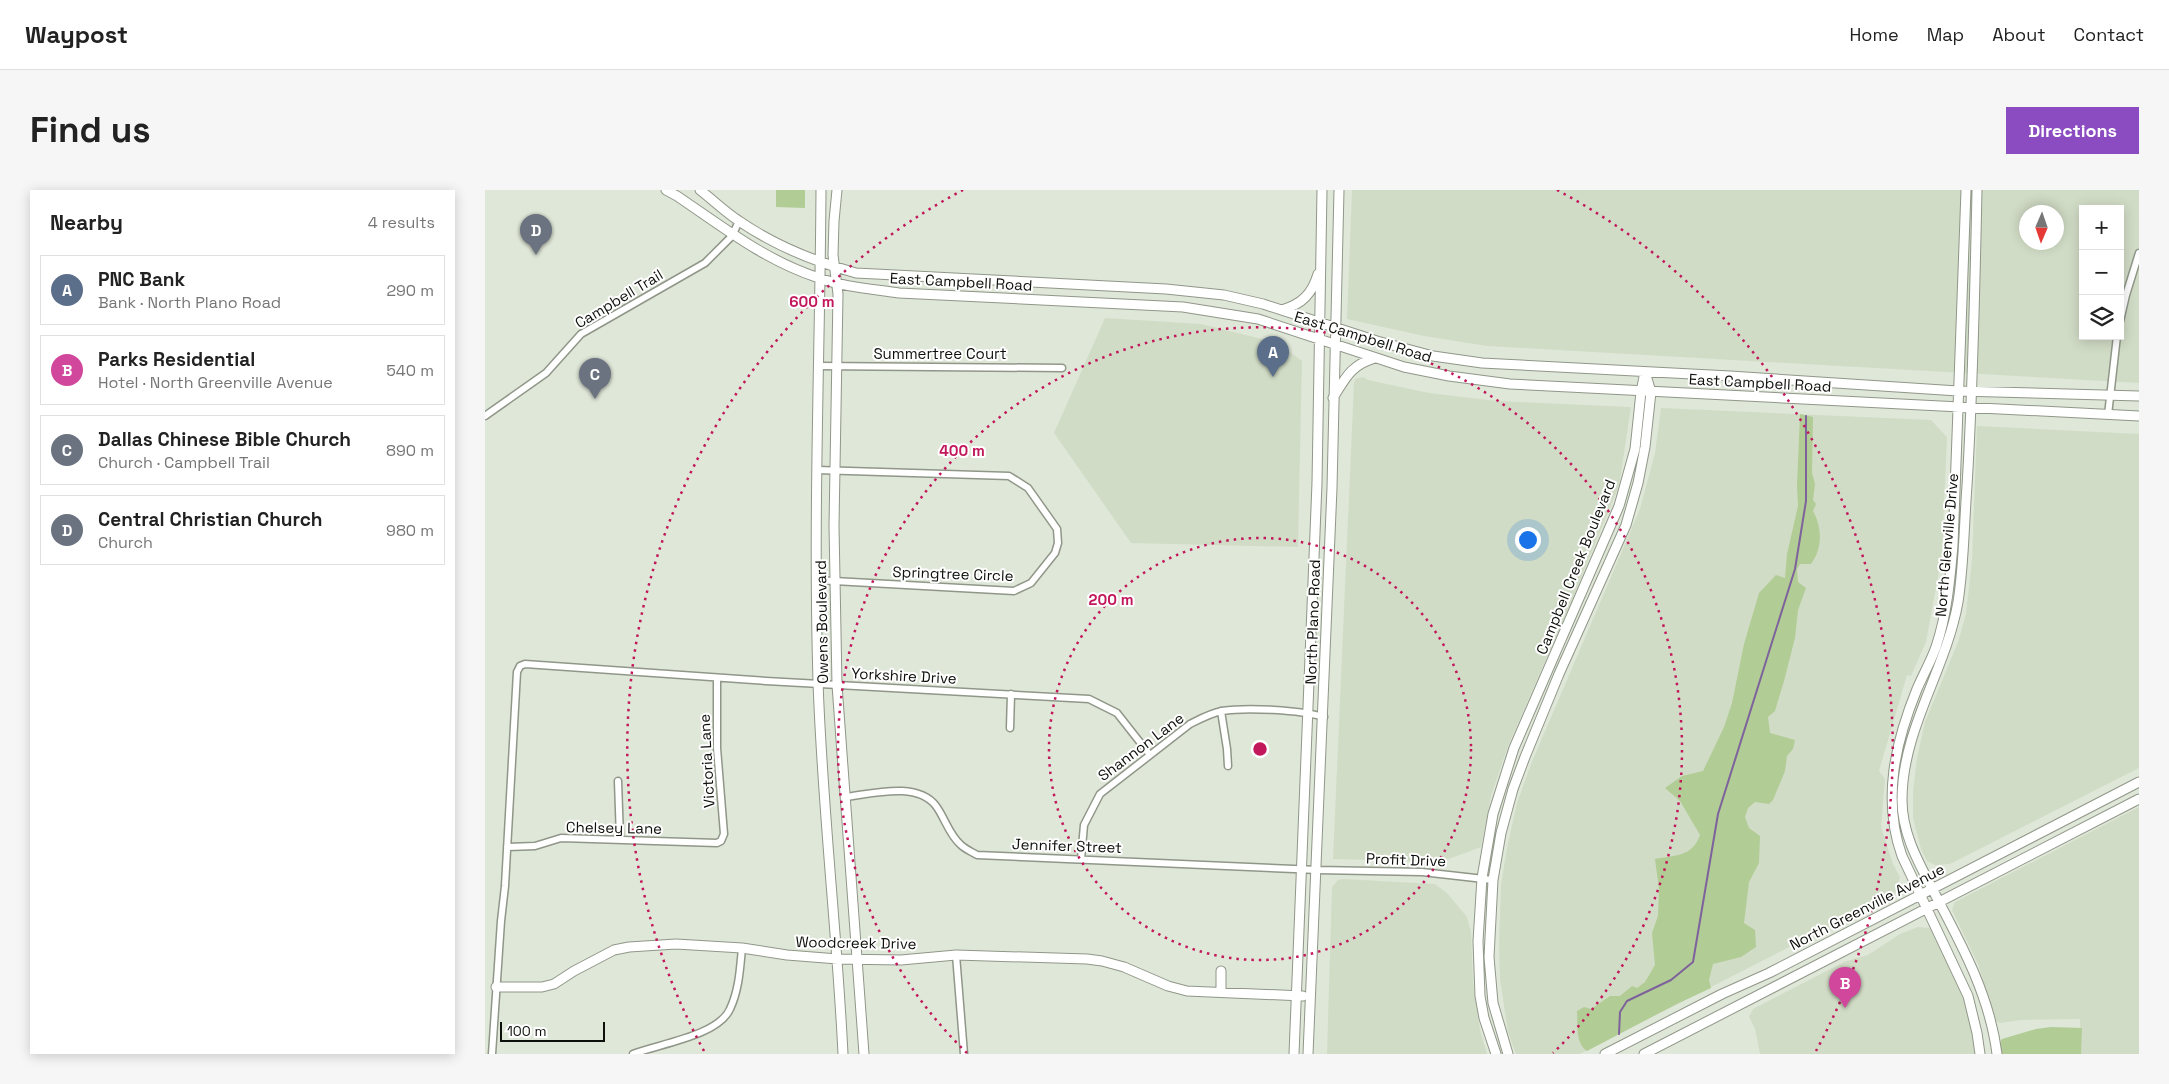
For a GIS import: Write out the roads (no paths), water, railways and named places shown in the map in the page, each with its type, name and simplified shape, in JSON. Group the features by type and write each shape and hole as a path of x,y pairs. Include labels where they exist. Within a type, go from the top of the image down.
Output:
{"main road":[{"name":"East Campbell Road","path":"666,190 754,249 820,279 899,293 1183,307 1257,319 1375,358 1426,372 1510,384 2139,416"},
{"name":"East Campbell Road","path":"700,190 739,221 776,243 835,267 856,273 1146,288 1224,295 1282,310 1377,341 1433,356 1482,363 1958,391 2139,396"},
{"name":"Owens Boulevard","path":"821,190 816,580 818,683 843,1054"},
{"name":"Owens Boulevard","path":"837,190 834,221 837,283 835,471 837,685 863,1054"},
{"name":"North Plano Road","path":"1295,1054 1317,483 1323,190"},
{"name":"North Plano Road","path":"1308,1054 1324,717 1339,190"},
{"name":"North Glenville Drive","path":"1966,190 1953,545 1946,604 1935,647 1907,713 1895,762 1891,808 1902,856 1968,996 1980,1054"},
{"name":"North Glenville Drive","path":"1977,190 1972,391 1958,601 1946,650 1921,708 1911,740 1901,799 1903,816 1915,858 1933,889 1979,981 1990,1014 1997,1054"},
{"path":"1282,310 1295,306 1308,295 1313,288 1321,262"},
{"path":"1962,278 1975,273"},
{"path":"1037,300 1038,282"},
{"path":"1145,305 1146,288"},
{"path":"1333,398 1355,366 1375,358"},
{"name":"Campbell Creek Boulevard","path":"1496,1054 1484,1018 1480,994 1478,942 1482,878 1493,814 1514,748 1565,634 1616,512 1628,478 1635,449 1645,372"},
{"name":"Campbell Creek Boulevard","path":"1508,1054 1500,1032 1491,992 1489,957 1493,880 1501,832 1513,789 1575,638 1607,570 1628,518 1639,480 1651,392 1645,372"},
{"path":"1317,483 1332,488"},
{"path":"1616,512 1628,518"},
{"path":"1565,634 1575,638"},
{"name":"North Greenville Avenue","path":"1605,1054 1933,889 2035,834 2139,782"},
{"path":"1502,786 1513,789"},
{"name":"North Greenville Avenue","path":"1644,1054 2139,799"},
{"path":"2035,834 2042,848"},
{"name":"Woodcreek Drive","path":"496,987 542,987 554,984 614,950 629,946 676,944 742,948 787,955 857,960 913,959 956,954 1102,961 1141,973 1168,986 1179,989 1297,997 1310,996"},
{"path":"1221,971 1221,992"},
{"path":"1480,994 1491,992"}],"street":[{"name":"Campbell Trail","path":"485,416 546,373 581,334 705,263 732,236 739,221"},
{"path":"2124,304 2139,253"},
{"path":"2108,414 2116,340"},
{"name":"Summertree Court","path":"818,366 1062,368"},
{"name":"Springtree Circle","path":"816,580 1014,591 1031,583 1055,553 1058,543 1057,529 1028,488 1009,476 817,470"},
{"name":"Yorkshire Drive","path":"507,847 517,672 520,666 525,664 717,678 1089,699 1111,708 1125,721 1150,755"},
{"name":"Victoria Lane","path":"717,678 716,729 724,834 721,841"},
{"path":"1010,728 1011,694"},
{"name":"Shannon Lane","path":"1081,860 1084,825 1100,794 1190,724 1221,711 1234,710 1309,713 1324,717"},
{"path":"1221,711 1228,766"},
{"path":"618,781 619,839"},
{"name":"Jennifer Street","path":"845,797 897,791 913,792 927,797 936,806 960,845 977,855 1317,870"},
{"name":"Chelsey Lane","path":"507,847 535,846 561,838 717,843 721,841"},
{"path":"492,1054 507,847"},
{"name":"Profit Drive","path":"1317,870 1422,872 1493,880"},
{"path":"633,1054 693,1035 719,1022 729,1011 737,987 742,948"},
{"path":"956,954 964,1054"}],"waterway":[{"path":"1619,1034 1620,1012 1627,1001 1671,980 1693,962 1718,814 1795,569 1806,501 1806,416"}],"place":[{"name":"Central Christian Church","path":"536,255"},
{"name":"PNC Bank","path":"1273,377"},
{"name":"Dallas Chinese Bible Church","path":"595,399"},
{"name":"Parks Residential","path":"1845,1008"}]}
